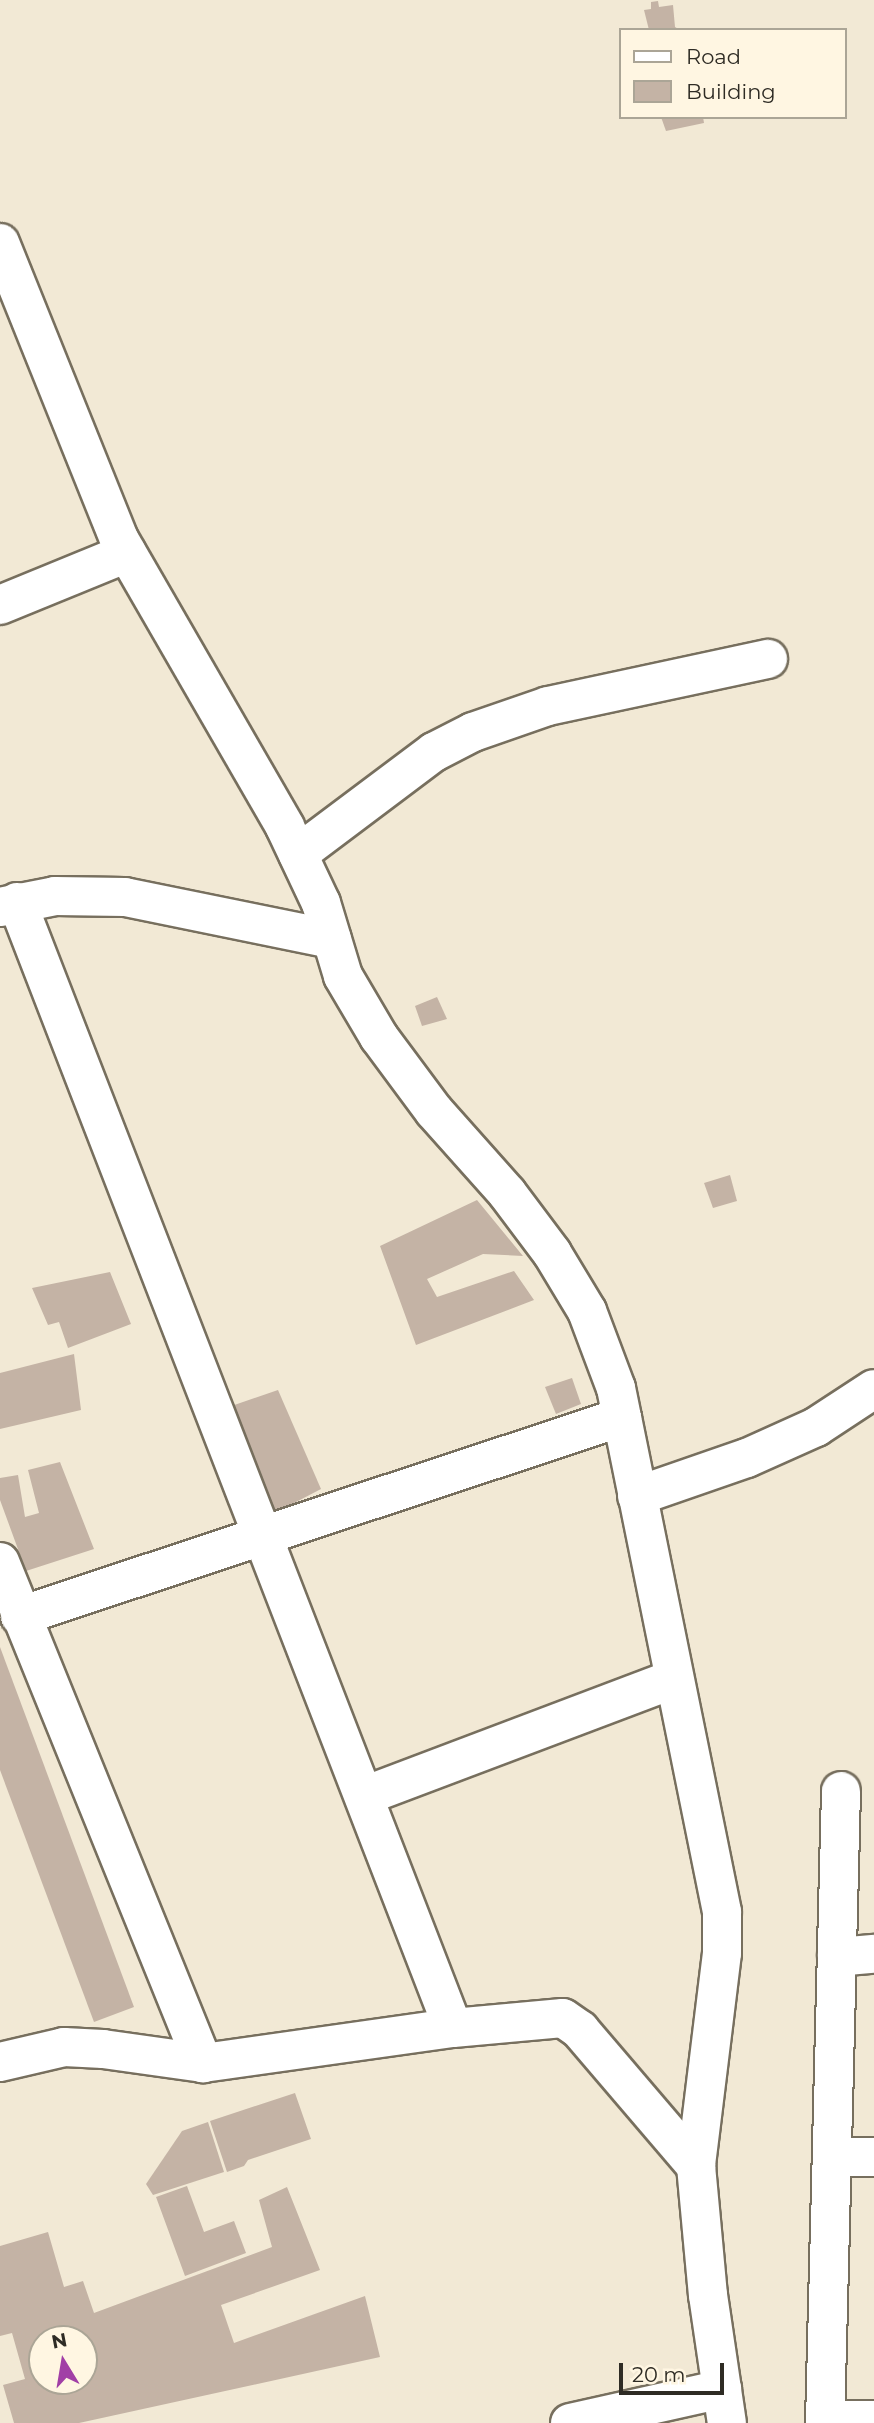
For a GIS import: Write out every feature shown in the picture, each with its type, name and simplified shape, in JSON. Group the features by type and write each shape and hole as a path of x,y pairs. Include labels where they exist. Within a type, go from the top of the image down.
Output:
{"street":[{"path":"0,243 123,546 298,855 321,903 343,976 379,1037 434,1111 507,1193 552,1253 587,1311 616,1388 722,1912 722,1953 696,2166 702,2247 725,2406 570,2423"},
{"path":"0,605 123,546"},
{"path":"298,855 434,751 473,732 548,706 768,659"},
{"path":"332,939 125,897 55,897 8,904 262,1536 453,2028"},
{"path":"637,1496 747,1458 816,1427 874,1389"},
{"path":"20,1616 622,1417"},
{"path":"0,1562 203,2063"},
{"path":"364,1796 673,1679"},
{"path":"841,1791 825,2421 874,2420"},
{"path":"837,1957 874,1954"},
{"path":"0,2062 64,2048 103,2049 203,2063 453,2028 562,2018 580,2030 696,2166"},
{"path":"832,2157 874,2157"}],"building":[{"path":"658,1 659,7 673,5 677,28 648,28 644,10 651,9 651,2"},
{"path":"662,119 703,119 704,123 666,131"},
{"path":"437,997 447,1019 422,1026 415,1006"},
{"path":"730,1175 737,1201 713,1208 704,1183"},
{"path":"477,1200 523,1256 483,1254 427,1279 437,1297 514,1271 534,1300 416,1345 380,1246"},
{"path":"110,1272 131,1324 68,1348 59,1322 48,1325 32,1288"},
{"path":"74,1354 81,1410 0,1429 0,1373"},
{"path":"572,1378 581,1404 556,1414 545,1387"},
{"path":"278,1390 321,1489 271,1515 214,1412"},
{"path":"60,1462 94,1549 26,1571 0,1500 0,1478 18,1475 25,1517 39,1513 28,1470"},
{"path":"0,1647 134,2007 94,2022 0,1770"},
{"path":"295,2093 311,2139 248,2160 244,2166 227,2172 210,2121"},
{"path":"208,2122 224,2172 153,2195 146,2184 182,2131"},
{"path":"187,2186 204,2232 234,2221 246,2253 185,2276 156,2197"},
{"path":"287,2187 320,2270 221,2305 234,2343 365,2296 380,2357 79,2423 14,2423 3,2385 25,2379 12,2333 0,2336 0,2246 48,2232 64,2287 83,2281 94,2313 272,2247 259,2200"}]}
